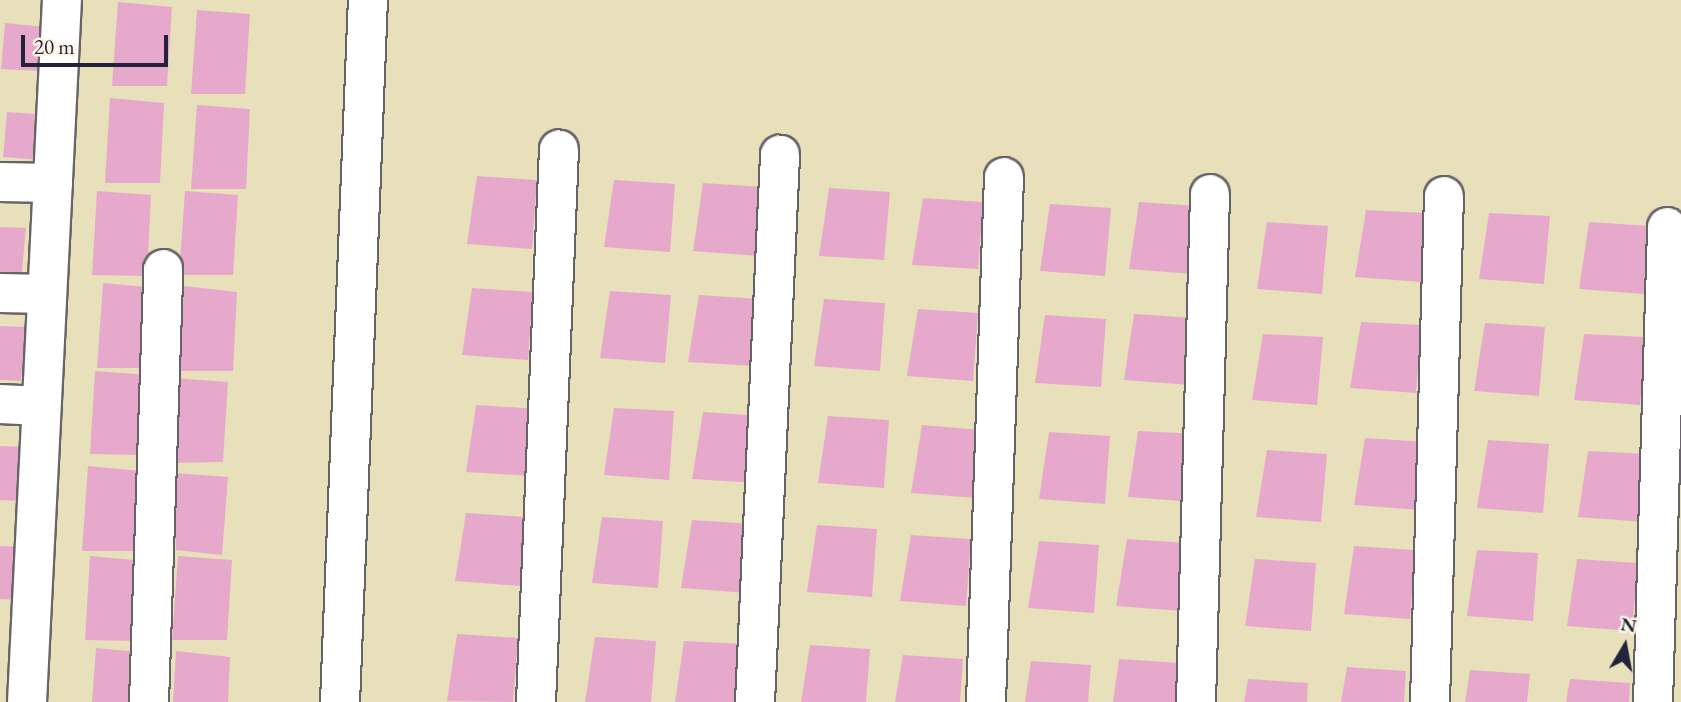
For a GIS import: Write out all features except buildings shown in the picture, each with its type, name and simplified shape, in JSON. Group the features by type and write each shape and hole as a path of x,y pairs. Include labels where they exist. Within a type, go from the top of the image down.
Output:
{"street":[{"path":"27,702 15,635 41,406 62,0"},
{"path":"340,702 368,0"},
{"path":"536,702 559,149"},
{"path":"755,702 780,155"},
{"path":"986,702 1004,177"},
{"path":"0,182 53,183"},
{"path":"1196,702 1210,194"},
{"path":"1430,702 1444,196"},
{"path":"1653,702 1667,227"},
{"path":"149,702 163,269"},
{"path":"0,293 47,294"},
{"path":"0,404 41,406"}]}
